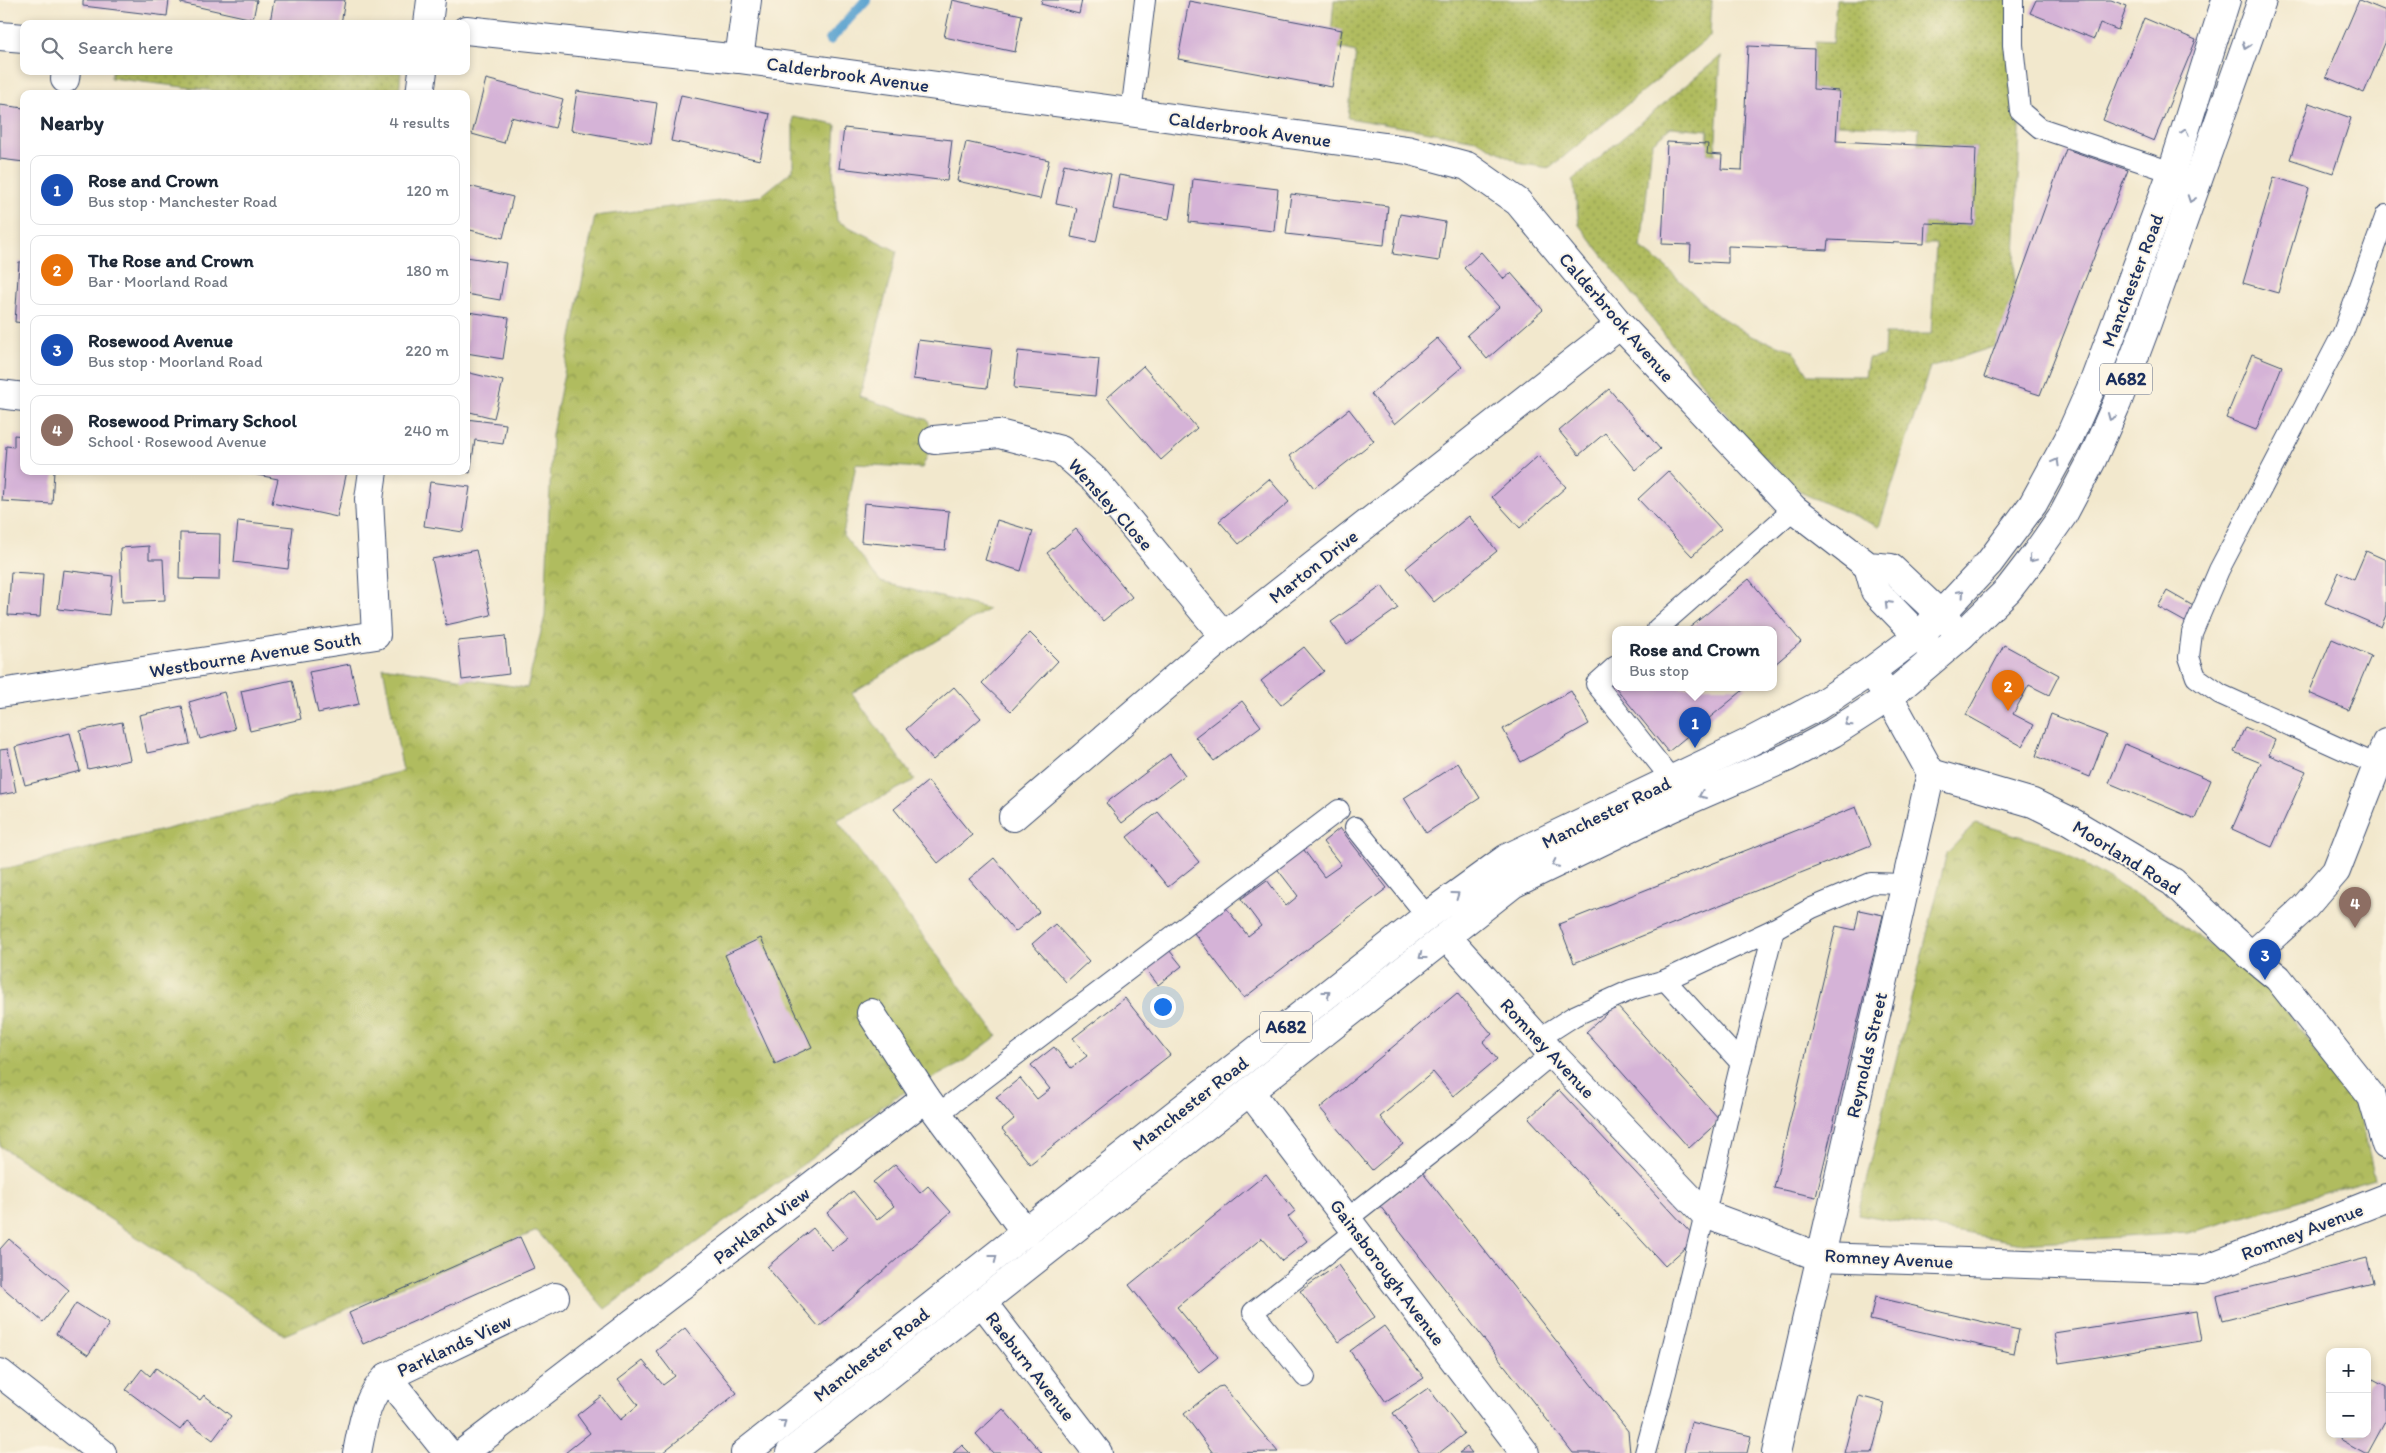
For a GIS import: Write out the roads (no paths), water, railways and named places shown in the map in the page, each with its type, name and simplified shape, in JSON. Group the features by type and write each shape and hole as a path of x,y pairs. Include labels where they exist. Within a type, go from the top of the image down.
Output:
{"street":[{"path":"428,20 431,0"},
{"path":"739,59 747,0"},
{"name":"Manchester Road","path":"745,1453 1427,916 1507,858 1746,744 1818,706 1871,671 1918,635 1941,614 1989,563 2010,536 2033,504 2068,440 2102,362 2172,172 2226,0"},
{"name":"Manchester Road","path":"790,1453 1514,884 1671,808 1788,756 1833,733 1888,697 1939,657 2008,590 2063,514 2092,460 2117,403 2262,0"},
{"name":"Calderbrook Avenue","path":"470,30 739,59 1407,150 1467,166 1518,202 1620,325 1794,509 1868,566 1891,568 1962,635"},
{"path":"0,36 20,38"},
{"path":"421,90 422,75"},
{"name":"Marton Drive","path":"1013,817 1224,636 1620,325"},
{"path":"0,394 20,396"},
{"name":"Wensley Close","path":"934,440 999,434 1061,450 1095,480 1224,636"},
{"name":"Westbourne Avenue South","path":"0,693 376,635 369,499 372,475"},
{"path":"1868,566 1875,591 1939,657"},
{"path":"1871,671 1931,773"},
{"path":"2251,956 2304,908 2336,871 2381,754"},
{"name":"Reynolds Street","path":"1776,1453 1931,773"},
{"name":"Moorland Road","path":"1931,773 2033,802 2070,821 2173,882 2251,956 2278,978 2372,1097 2386,1144"},
{"name":"Romney Avenue","path":"1427,916 1545,1047 1705,1214 1820,1256 2204,1270 2386,1198"},
{"path":"871,1013 932,1106 1042,1256"},
{"name":"Gainsborough Avenue","path":"1232,1070 1525,1453"},
{"name":"Parkland View","path":"462,1453 932,1106"},
{"name":"Raeburn Avenue","path":"963,1281 982,1302 1098,1453"},
{"name":"Parklands View","path":"448,1453 387,1377 555,1297"},
{"path":"0,1373 102,1453"},
{"path":"357,1453 368,1407 375,1389 387,1377"},
{"path":"810,1402 826,1425"}],"lane":[{"path":"1131,113 1145,0"},
{"path":"2013,0 2013,44 2020,111 2040,128 2172,172"},
{"path":"2381,754 2220,694 2196,677 2189,657 2192,634 2219,570 2343,333 2386,215"},
{"path":"1661,626 1794,509"},
{"path":"1612,670 1596,684 1672,780"},
{"path":"932,1106 1339,810"},
{"path":"1355,827 1427,916"},
{"path":"1304,1377 1253,1312 1458,1132 1574,1016 1631,990 1665,980 1774,929 1812,908 1871,883 1905,884"},
{"path":"1645,1453 1774,929"},
{"path":"1665,980 1740,1062"}],"waterway":[{"path":"830,40 866,0"}],"place":[{"name":"The Rose and Crown","path":"2008,711"},
{"name":"Rose and Crown","path":"1695,748"},
{"name":"Rosewood Primary School","path":"2355,928"},
{"name":"Rosewood Avenue","path":"2265,980"}]}
